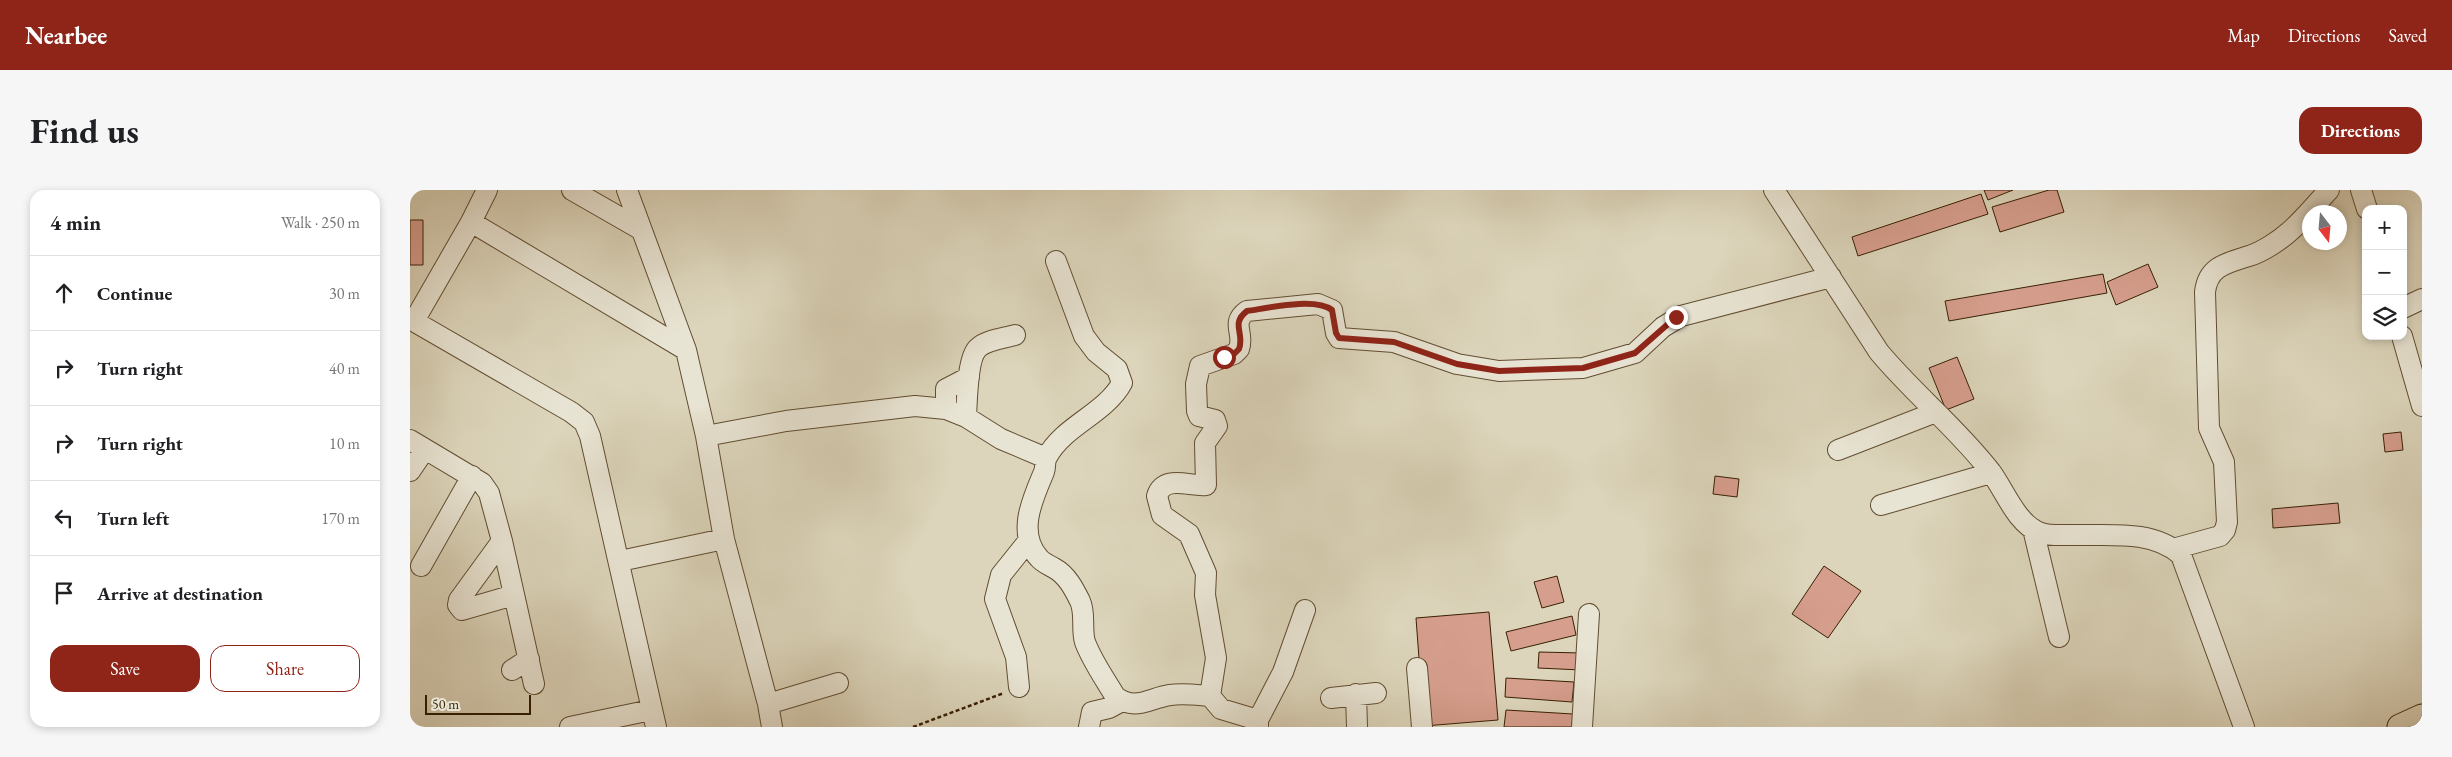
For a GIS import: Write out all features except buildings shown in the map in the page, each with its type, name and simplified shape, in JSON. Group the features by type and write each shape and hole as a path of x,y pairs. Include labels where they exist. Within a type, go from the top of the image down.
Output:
{"main road":[{"path":"2400,727 2422,718"}],"street":[{"path":"487,190 471,222 412,320 571,412 584,422 590,436 620,561 654,718 570,727"},
{"path":"572,190 640,229"},
{"path":"627,190 686,350 706,436 724,538 768,704 772,727"},
{"path":"1774,190 1879,352 1899,376 1936,412 1991,472 2023,520 2033,529 2049,535 2127,536 2158,540 2181,555 2244,727"},
{"path":"2174,549 2220,536 2225,530 2227,522 2224,462 2209,428 2205,292 2207,280 2219,268 2236,259 2250,256 2288,233 2330,190"},
{"path":"2361,190 2366,205"},
{"path":"471,222 686,350"},
{"path":"1056,261 1084,336 1096,352 1117,369 1122,383 1106,403 1062,438 1046,458 1045,470 1030,505 1027,529 1033,551 1040,560 1055,569 1070,583 1082,608 1085,641 1110,687 1122,701 1138,705 1171,694 1210,696 1221,709 1258,724 1283,672 1305,610"},
{"path":"1210,696 1216,658 1206,601 1206,573 1190,534 1162,515 1157,496 1161,488 1172,483 1206,485 1205,443 1217,426 1215,420 1200,416 1198,411 1197,377 1200,366 1234,354 1239,349 1240,336 1237,326 1240,316 1247,311 1318,304 1332,310 1336,333 1339,338 1394,342 1457,364 1499,371 1583,368 1635,353 1663,327 1681,316 1831,277"},
{"path":"2407,306 2422,299"},
{"path":"966,418 969,377 974,353 978,347 1015,335"},
{"path":"2403,340 2422,406"},
{"path":"946,409 946,389 969,377"},
{"path":"706,436 786,421 914,406 946,409 966,418 1001,439 1046,458"},
{"path":"1838,450 1936,412"},
{"path":"410,472 418,444 472,476 482,483 489,493 502,541 534,684"},
{"path":"1881,505 1991,472"},
{"path":"421,566 472,476"},
{"path":"2033,529 2059,637"},
{"path":"620,561 724,538"},
{"path":"1019,687 1016,657 995,599 1001,575 1029,540"},
{"path":"502,541 459,600 458,605 462,610 514,595"},
{"path":"1582,727 1588,614"},
{"path":"512,670 529,659"},
{"path":"1417,668 1422,727"},
{"path":"768,704 838,683"},
{"path":"1331,698 1366,693 1357,727"},
{"path":"1089,727 1092,712 1109,708 1122,701"}],"path":[{"path":"913,727 1019,687"}],"route":[{"path":"1224,357 1234,354 1239,349 1241,345 1237,326 1240,316 1247,311 1300,305 1318,304 1332,310 1334,327 1339,338 1394,342 1457,364 1499,371 1583,368 1613,360 1635,353 1676,317"}]}
